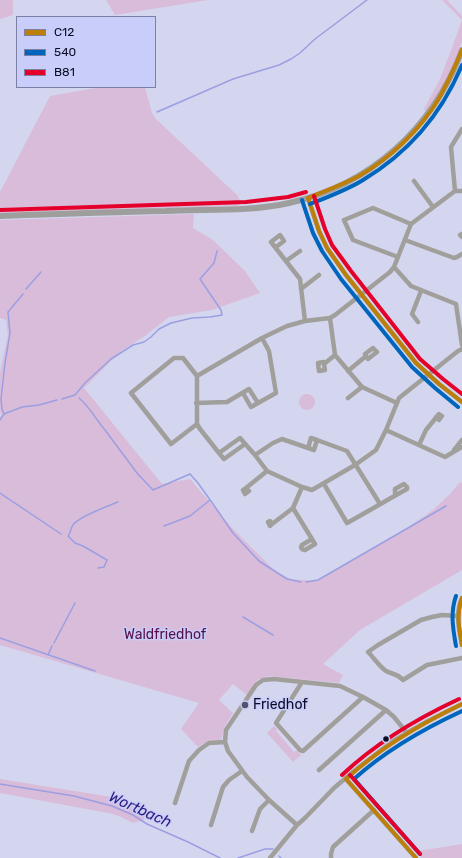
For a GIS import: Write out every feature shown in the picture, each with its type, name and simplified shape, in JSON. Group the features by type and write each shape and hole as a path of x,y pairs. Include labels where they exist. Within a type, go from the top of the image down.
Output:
{"main road":[{"path":"0,216 246,208 289,203 308,198 345,183 369,170 409,137 429,112 444,89 462,50"}],"street":[{"path":"455,191 451,147 462,129"},
{"path":"414,181 433,207"},
{"path":"197,376 262,338 287,326 305,321 330,318 335,315 390,272 394,267 411,224 455,191 462,192"},
{"path":"308,198 319,231 327,248 341,269 408,353 428,375 462,402"},
{"path":"398,257 353,240 344,220 373,208 411,224"},
{"path":"462,234 460,235 462,237"},
{"path":"405,240 454,258 462,254"},
{"path":"276,248 300,279 305,321"},
{"path":"286,261 300,251"},
{"path":"394,267 413,288 456,304 462,346"},
{"path":"301,289 319,275"},
{"path":"418,322 412,314 421,291"},
{"path":"330,318 336,355 348,371 362,387 397,402"},
{"path":"196,403 227,402 249,389 258,404 276,393 269,351 262,338"},
{"path":"219,454 240,438 267,471 312,490 355,465 376,450 399,398 462,349"},
{"path":"324,364 336,355"},
{"path":"348,371 366,356"},
{"path":"197,424 171,444 131,393 174,358 183,358 197,376 197,424 200,430 224,459 245,444"},
{"path":"348,398 362,387"},
{"path":"419,445 426,430 436,417"},
{"path":"386,430 445,457 462,447"},
{"path":"255,455 282,439 314,450 317,440 347,451 380,504"},
{"path":"453,452 462,440"},
{"path":"246,488 267,471"},
{"path":"324,484 347,523 395,495"},
{"path":"272,524 293,508 302,487"},
{"path":"293,508 312,539"},
{"path":"462,598 458,608 458,626 462,645"},
{"path":"458,616 432,617 421,620 368,652 385,670 397,674 403,680 416,671 427,666 462,658"},
{"path":"297,825 269,800 242,771 228,751 225,742 226,730 253,688 259,682 268,679 340,686 386,710 407,733"},
{"path":"302,682 276,723 300,750 303,751 363,697"},
{"path":"270,858 297,825 334,788 374,755 407,733 462,704"},
{"path":"319,770 386,710"},
{"path":"174,803 189,761 199,750 209,743 225,742"},
{"path":"210,825 223,787 229,780 242,771"},
{"path":"346,779 416,858"},
{"path":"252,831 260,809 269,800"},
{"path":"331,858 334,847 374,810"}],"green space":[{"path":"0,0 13,0 13,15 0,19"},
{"path":"106,0 208,0 115,15"},
{"path":"442,0 447,0 462,16 462,20"},
{"path":"462,20 462,41 459,50 442,87 426,112 424,109 440,79"},
{"path":"95,88 145,88 152,113 155,118 237,195 241,202 238,206 0,213 0,192 50,96"},
{"name":"Waldfriedhof","path":"194,214 193,228 213,240 245,271 260,293 212,310 169,317 145,336 121,351 84,388 162,484 190,479 233,529 275,571 291,579 317,581 400,533 433,510 460,482 462,483 462,570 360,630 323,664 343,675 339,683 269,676 258,680 247,695 233,684 219,700 233,713 225,726 221,740 215,740 198,747 181,729 199,703 0,645 0,372 8,335 6,320 0,318 0,220"},
{"path":"307,394 314,399 315,402 310,409 307,410 300,405 299,402 304,395"},
{"path":"274,726 277,729 276,731 294,752 297,750 301,755 293,762 267,733"},
{"path":"0,779 118,798 146,815 144,820 133,823 119,816 108,813 0,793"},
{"path":"462,844 462,858 421,858 418,851"}],"waterway":[{"path":"157,112 233,79 279,65 291,59 367,0"},
{"path":"62,399 75,395 85,383 111,359 133,345 144,342 159,329 171,323 192,318 222,315 221,310 200,279 214,263 217,251"},
{"path":"26,289 41,272"},
{"path":"0,420 4,414 1,399 10,333 8,312 23,294"},
{"path":"79,398 90,409 137,473 153,490 190,474 233,533 259,561 287,579 301,582"},
{"path":"4,414 22,407 39,405 57,400"},
{"path":"0,493 61,534"},
{"path":"164,526 190,516 210,500"},
{"path":"98,568 104,567 107,560 75,543 68,536 71,528 76,522 94,512 118,502"},
{"path":"306,582 318,580 446,506"},
{"path":"54,643 75,603"},
{"path":"243,617 273,635"},
{"path":"0,638 95,671"},
{"path":"48,655 52,646"},
{"name":"Wortbach","path":"0,784 74,796 112,806 220,858"},
{"name":"Wortbach","path":"238,858 265,849 273,849"}],"transit line":[{"name":"C12","path":"308,198 359,176 382,161 403,143 422,122 438,100 462,50"},
{"name":"540","path":"310,204 357,184 395,157 409,144 434,115 454,83 462,65"},
{"name":"B81","path":"0,210 246,202 288,197 306,192"},
{"name":"B81","path":"314,196 332,245 351,271 420,359 462,394"},
{"name":"C12","path":"308,198 319,231 327,248 346,275 416,363 462,402"},
{"name":"540","path":"302,200 313,233 322,251 341,279 412,367 458,407"},
{"name":"540","path":"456,596 453,609 453,627 456,646"},
{"name":"C12","path":"462,598 459,610 459,627 462,645"},
{"name":"B81","path":"342,775 369,752 398,732 412,723 459,699"},
{"name":"C12","path":"346,779 387,746 462,704"},
{"name":"540","path":"420,854 354,779 392,749 433,725 462,711"},
{"name":"B81","path":"350,775 420,854"},
{"name":"C12","path":"346,779 416,858"}],"place":[{"name":"Friedhof","path":"245,705"}]}
